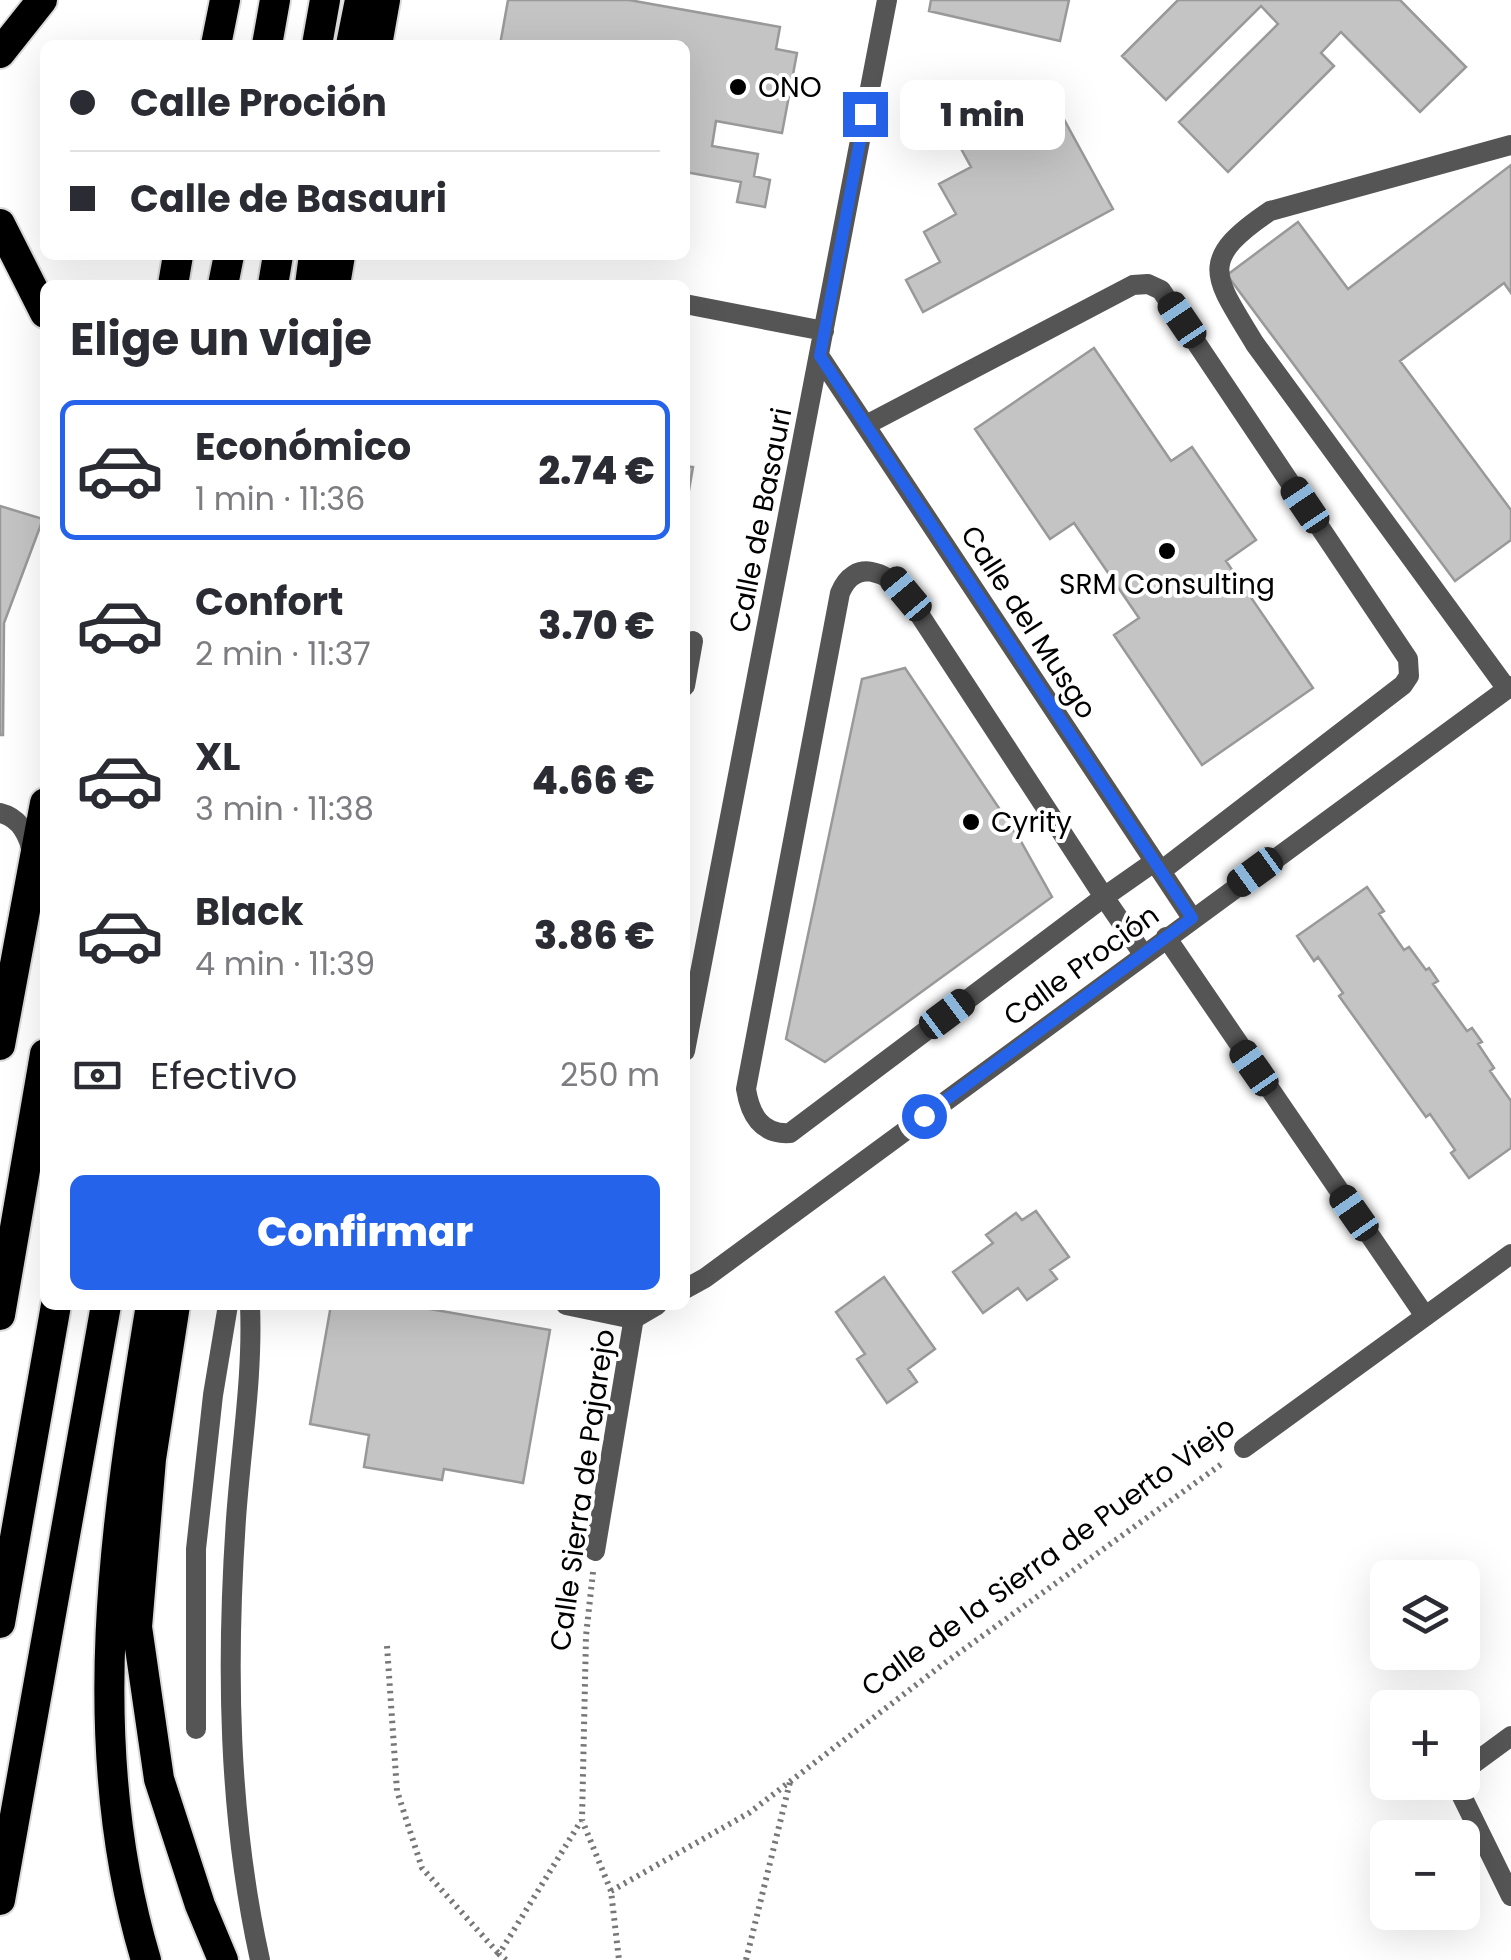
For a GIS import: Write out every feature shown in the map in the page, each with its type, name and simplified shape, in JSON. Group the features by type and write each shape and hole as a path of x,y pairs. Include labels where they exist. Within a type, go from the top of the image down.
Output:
{"highway":[{"path":"0,53 42,0"},
{"path":"217,40 225,0"},
{"path":"268,40 275,0"},
{"path":"318,40 325,0"},
{"path":"352,40 360,0"},
{"path":"378,40 385,0"},
{"path":"0,224 40,303"},
{"path":"0,1045 40,832"},
{"path":"0,1315 40,1083"},
{"path":"0,1623 55,1310"},
{"path":"0,1900 105,1310"},
{"path":"146,1960 118,1836 107,1678 119,1511 151,1310"},
{"path":"174,1310 151,1459 136,1627 159,1779 222,1960"}],"street":[{"name":"Calle de Basauri","path":"690,1025 887,0"},
{"path":"1509,688 1255,344 1216,272 1222,253 1243,230 1270,211 1511,145"},
{"path":"866,426 1133,285 1148,284 1161,290 1408,659 1409,676 1404,685 1158,867 1104,897 790,1132 778,1134 757,1121 749,1106 746,1088 840,593 854,574 880,572 892,578 906,594 1104,897 1143,954"},
{"path":"690,305 824,330"},
{"name":"Calle del Musgo","path":"820,356 1192,918"},
{"path":"690,658 693,642"},
{"name":"Calle Proción","path":"690,1286 1509,688"},
{"path":"0,814 14,819 24,832 32,852 33,870"},
{"path":"1166,937 1425,1316"},
{"name":"Calle de la Sierra de Puerto Viejo","path":"1244,1448 1511,1254"},
{"path":"196,1730 196,1550 227,1310"},
{"path":"250,1310 250,1366 230,1618 231,1697 240,1856 260,1960"},
{"name":"Calle Sierra de Pajarejo","path":"596,1552 634,1312"},
{"path":"1480,1759 1511,1736"},
{"path":"1464,1800 1511,1896"}],"path":[{"name":"Calle de la Sierra de Puerto Viejo","path":"611,1890 749,1812 942,1665 1244,1448"},
{"name":"Calle Sierra de Pajarejo","path":"596,1552 586,1636 582,1820 611,1890 619,1960"},
{"path":"387,1646 398,1791 422,1868 503,1957 582,1820"},
{"path":"746,1960 790,1780"}],"building":[{"name":"ONO","path":"508,0 629,0 780,27 776,49 797,53 782,133 716,121 712,146 758,154 754,176 770,180 765,207 737,202 741,182 690,173 690,40 501,40"},
{"path":"931,0 1069,0 1060,41 929,11"},
{"path":"1178,0 1400,0 1466,67 1420,112 1341,32 1321,53 1334,66 1228,172 1179,122 1278,24 1261,6 1166,100 1122,56"},
{"path":"1011,102 1028,132 1061,114 1113,209 923,312 906,280 940,262 924,232 956,214 939,184 971,167 953,134"},
{"path":"1511,165 1511,293 1504,283 1400,361 1511,510 1511,540 1455,581 1227,275 1298,222 1348,289"},
{"name":"SRM Consulting","path":"1094,348 1171,461 1192,447 1256,540 1226,561 1313,688 1202,765 1114,635 1139,618 1074,523 1050,539 975,429"},
{"path":"0,506 40,518 40,527 4,623 0,735"},
{"path":"905,668 1019,838 1052,897 825,1062 786,1039 862,679"},
{"path":"1367,887 1384,911 1379,914 1404,950 1409,947 1426,970 1429,968 1438,981 1433,984 1467,1031 1472,1028 1482,1042 1478,1044 1494,1068 1490,1071 1511,1101 1511,1148 1469,1178 1430,1114 1426,1117 1339,996 1343,993 1318,957 1314,961 1297,936"},
{"path":"1036,1211 1069,1257 1050,1270 1057,1279 1027,1300 1018,1288 983,1313 953,1272 993,1243 986,1235 1016,1213 1022,1220"},
{"path":"884,1277 935,1349 908,1369 917,1382 887,1403 857,1359 865,1354 836,1312"},
{"path":"330,1310 436,1310 550,1330 523,1483 444,1469 442,1480 364,1467 369,1435 310,1424"}],"place":[{"name":"ONO","path":"738,87"},
{"name":"SRM Consulting","path":"1167,551"},
{"name":"Cyrity","path":"971,822"}],"route":[{"path":"865,114 820,356 1192,918 924,1116"}]}
